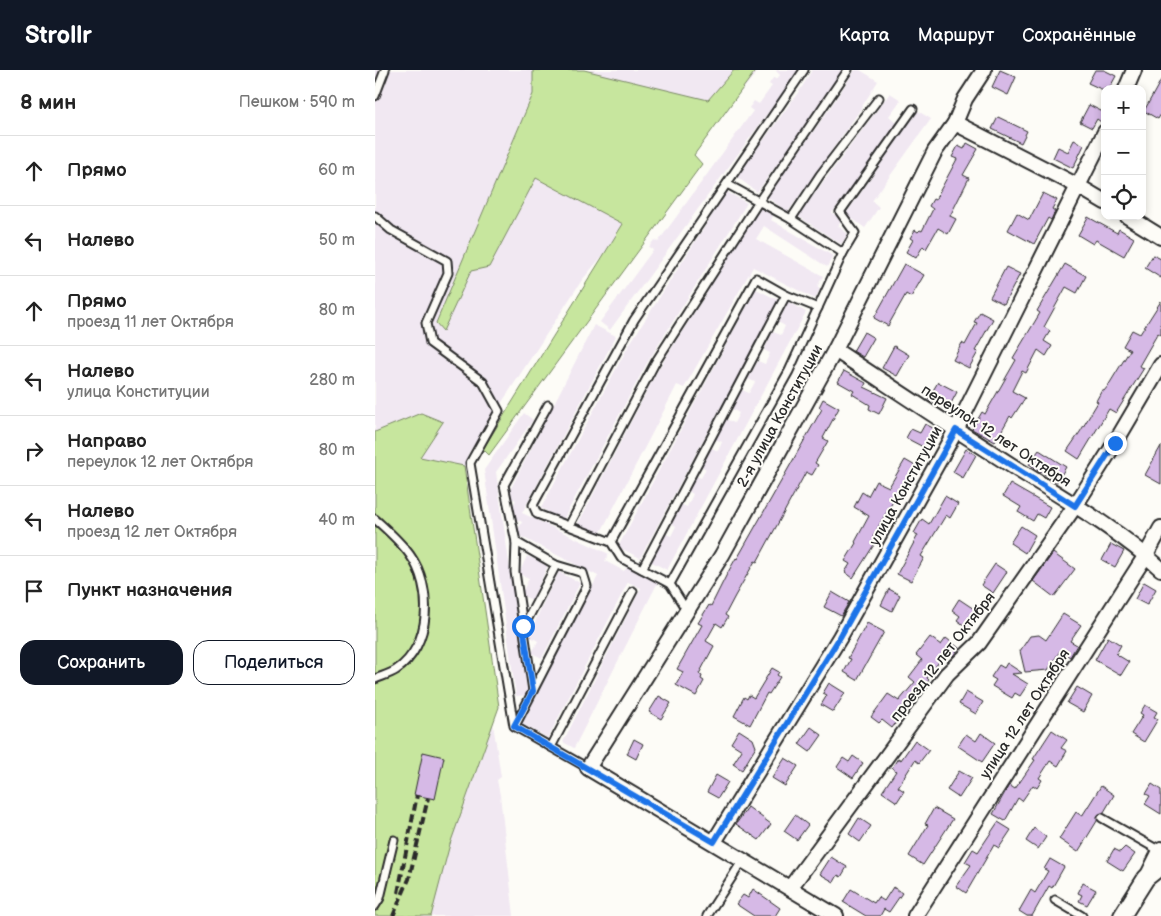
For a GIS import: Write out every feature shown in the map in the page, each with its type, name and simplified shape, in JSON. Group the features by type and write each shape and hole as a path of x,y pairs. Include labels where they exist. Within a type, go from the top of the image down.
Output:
{"street":[{"name":"2-я улица Конституции","path":"588,768 722,555 835,350 935,151 955,123 965,99 984,70"},
{"path":"1128,85 1134,70"},
{"path":"955,123 1101,200"},
{"name":"улица Конституции","path":"714,842 840,637 956,430 1101,140"},
{"path":"1133,220 1161,237"},
{"name":"переулок 12 лет Октября","path":"835,350 1075,506 1146,555 1161,569"},
{"name":"проезд 12 лет Октября","path":"790,888 947,674 979,643 1075,506 1161,365"},
{"name":"улица 12 лет Октября","path":"915,916 1146,555 1161,528"},
{"path":"588,768 836,916"},
{"path":"1122,916 1161,850"},
{"path":"1146,878 1161,866"}],"lane":[{"path":"375,96 385,70"},
{"path":"687,611 670,584 621,558 611,542 537,514 533,505 634,320 804,70"},
{"path":"569,526 655,363 759,201 848,70"},
{"path":"791,219 820,175 879,98"},
{"path":"670,584 789,371 843,253 855,233 840,212 913,109"},
{"path":"727,184 791,219 843,253"},
{"path":"375,216 391,230 447,261 448,273 427,322 430,343 483,382 499,411 470,463 514,726"},
{"path":"611,542 756,278 787,295 818,308"},
{"path":"642,569 787,295"},
{"path":"533,691 515,572 516,542 504,485 548,405"},
{"path":"375,519 398,540 411,556 419,573 427,605 424,630 415,650 397,669 375,679"},
{"path":"514,726 587,586 583,573 556,565 516,542"},
{"path":"523,626 556,565"},
{"path":"551,747 633,591"},
{"path":"514,726 588,768"},
{"path":"1102,818 1161,850"},
{"path":"375,906 380,898 394,840"},
{"path":"707,916 743,860"},
{"path":"1055,900 1082,916"}],"shaded area":[{"path":"375,70 759,70 582,280 468,454 465,466 492,717 501,777 497,780 514,916 375,916"},
{"path":"777,70 799,70 610,330 600,322 653,250 649,247 654,240 658,242 753,111 749,108 754,101 759,104 772,86 769,84 773,78 777,79 780,75"},
{"path":"812,70 842,70 814,114 757,192 737,177 802,87"},
{"path":"855,70 860,70 878,81 856,116 788,212 767,197"},
{"path":"890,93 901,100 889,116 898,124 832,213 842,220 838,226 848,234 841,244 798,216"},
{"path":"918,111 931,119 872,201 879,207 865,228 846,214"},
{"path":"727,192 747,203 647,363 563,520 541,508 629,345"},
{"path":"761,207 774,214 771,220 833,256 827,267 764,226 756,239 823,276 817,287 820,289 815,299 753,267 684,388 677,385 600,534 578,524 658,370"},
{"path":"756,289 778,300 640,558 618,547"},
{"path":"788,302 806,312 667,570 650,561 664,533 671,536 676,526 670,523 680,504 687,507 693,494 688,491 696,476 701,478 706,469 701,466 710,447 718,451 722,442 715,439 726,419 734,423 739,413 732,409 742,390 749,393 755,382 748,379 758,361 765,364 770,353 764,350 773,332 781,335 785,326 778,322"},
{"path":"594,325 616,336 522,513 609,554 605,561 624,571 627,567 658,582 574,748 563,742 641,588 628,582 548,738 522,724 598,576 516,534 522,522 509,515 516,500 507,496"},
{"path":"524,413 533,420 496,472 528,695 516,696 484,470"},
{"path":"527,556 548,565 532,600 521,595 529,578 519,574"},
{"path":"559,572 580,583 542,658 532,653 538,641 529,636"}],"green space":[{"path":"533,70 584,70 708,100 734,70 756,70 694,155 702,164 489,455 483,449 623,224 536,178 489,267 471,271 443,331 436,323 533,94"},
{"path":"421,413 443,422 420,457 464,466 499,707 450,844 431,916 375,916 375,432"}],"building":[{"path":"1000,70 1016,77 1008,95 992,87"},
{"path":"1095,70 1104,70 1116,76 1111,85 1101,85 1101,89 1088,83"},
{"path":"1161,80 1161,114 1158,119 1146,112 1146,107"},
{"path":"1089,105 1101,111 1101,122 1097,119 1092,128 1080,122"},
{"path":"998,117 1027,131 1021,143 992,129"},
{"path":"1074,140 1084,145 1073,168 1053,158 1058,147 1068,152"},
{"path":"967,143 978,149 963,175 969,178 950,216 956,219 948,234 938,228 926,249 923,246 916,258 906,252 913,240 910,238 915,230 918,232 922,231 933,209 929,206 933,199 935,200 957,159 952,157 958,146 964,149"},
{"path":"1043,193 1057,200 1052,209 1055,211 1051,220 1048,218 1034,244 1008,230 1017,213 1029,220"},
{"path":"1088,217 1117,233 1119,229 1134,238 1124,256 1096,240 1093,244 1078,235"},
{"path":"1153,255 1161,259 1161,278 1145,268"},
{"path":"904,264 924,275 911,297 906,294 888,326 874,318"},
{"path":"1065,264 1086,276 1077,293 1066,287 1044,327 1050,331 1044,341 1052,346 1046,356 1038,350 1026,373 1022,371 1012,391 1025,398 1012,418 1010,416 995,442 972,429 982,412 985,414 1016,360 1013,358 1040,313 1037,311"},
{"path":"1006,267 1020,274 1004,304 990,297"},
{"path":"1161,301 1161,335 1158,333 1139,366 1144,368 1116,413 1109,409 1079,459 1067,451 1098,402 1096,401 1102,390 1104,391 1108,386 1130,350 1123,346 1132,330 1140,334"},
{"path":"980,312 993,319 975,351 978,352 969,368 953,360 962,343 965,345 977,323 974,322"},
{"path":"864,332 874,338 863,357 853,351"},
{"path":"894,346 909,355 897,376 882,368"},
{"path":"844,371 866,383 864,387 887,398 879,414 869,409 870,405 852,394 854,391 838,382"},
{"path":"938,382 957,392 948,409 928,399"},
{"path":"823,399 839,408 823,438 828,441 815,463 818,465 812,475 806,472 757,562 755,561 735,596 725,615 728,617 722,627 716,623 706,641 714,646 699,674 704,681 696,696 676,685 683,672 677,669 702,625 698,623 709,605 711,606 736,558 822,409 819,407"},
{"path":"925,424 937,430 927,449 906,438 911,429 920,433"},
{"path":"1161,446 1161,484 1145,475"},
{"path":"966,449 976,455 963,478 953,472"},
{"path":"1039,450 1066,467 1057,482 1029,464"},
{"path":"905,460 917,467 908,483 905,481 881,522 873,537 877,540 853,578 845,572 850,564 845,561 869,516 854,507 862,492 868,496 876,481 889,487"},
{"path":"1010,484 1050,507 1044,518 1037,514 1033,521 1018,512 1021,507 1003,496"},
{"path":"945,496 958,504 950,518 946,515 921,556 924,558 911,581 897,574 918,535 914,533 922,519 929,524"},
{"path":"1021,526 1035,535 1025,553 1010,543"},
{"path":"1111,544 1124,551 1115,567 1102,560"},
{"path":"1053,553 1075,569 1054,597 1033,581"},
{"path":"995,564 1007,572 993,593 981,585"},
{"path":"1144,582 1156,589 1147,605 1135,599"},
{"path":"889,589 900,595 892,611 881,605"},
{"path":"832,592 849,602 841,616 824,607"},
{"path":"959,599 980,613 969,629 957,620 960,616 952,610"},
{"path":"1063,614 1081,625 1070,641 1077,645 1070,657 1060,651 1048,670 1025,672 1020,651 1030,636 1039,635 1046,640"},
{"path":"867,623 884,632 857,680 844,672 851,659 848,658"},
{"path":"930,637 941,645 946,638 959,648 953,656 947,651 927,678 929,680 892,728 882,720 879,723 871,717 888,694 899,701 915,682 909,677 922,660 916,655"},
{"path":"1108,637 1121,645 1116,654 1129,662 1121,675 1095,660"},
{"path":"1007,663 1022,673 1012,674 1028,684 1020,696 1015,693 1012,698 992,686 996,680 991,677 999,665 1004,668"},
{"path":"772,668 779,672 777,675 780,677 769,694 767,693 750,725 734,716 744,697 747,699 749,695 754,698"},
{"path":"829,683 845,693 833,712 821,705 827,695 823,693"},
{"path":"1077,687 1092,696 1083,712 1067,703"},
{"path":"966,692 983,702 976,714 959,704"},
{"path":"659,696 671,703 661,719 649,712"},
{"path":"1145,705 1157,712 1154,717 1158,719 1144,742 1131,734 1143,715 1140,713"},
{"path":"811,727 822,735 810,752 799,744"},
{"path":"739,730 753,739 756,747 742,770 733,764 742,750 731,743"},
{"path":"1052,730 1067,740 1061,748 1067,751 1058,766 1050,761 1039,778 1042,780 1037,788 1033,785 1022,801 1018,798 1005,821 993,814 1009,785 1015,789 1035,760 1033,759"},
{"path":"981,733 995,743 982,762 958,746 966,734 976,741"},
{"path":"634,739 643,744 636,759 627,754"},
{"path":"915,740 929,750 919,763 915,760 898,787 904,791 897,802 882,792 896,771 892,768 898,758 901,760"},
{"path":"423,752 444,757 435,799 414,795"},
{"path":"853,756 863,763 853,778 837,767 843,758 849,762"},
{"path":"785,758 798,766 785,786 772,778"},
{"path":"959,771 972,778 959,798 947,790"},
{"path":"716,775 728,782 718,798 707,792"},
{"path":"1152,784 1161,790 1161,814 1145,804 1150,796 1146,794"},
{"path":"1101,786 1114,795 1104,812 1098,815 1097,821 1078,852 1059,839 1076,812 1082,816"},
{"path":"748,807 771,824 759,840 736,824"},
{"path":"934,808 953,819 923,865 909,856 928,825 925,824"},
{"path":"795,815 808,825 797,840 784,831"},
{"path":"859,818 871,826 860,842 849,834"},
{"path":"998,822 1011,830 999,848 994,845 966,893 956,886 971,865 965,862 973,849 978,852"},
{"path":"1034,828 1046,837 1038,849 1026,841"},
{"path":"1125,847 1135,854 1123,871 1107,861 1114,849 1120,852"},
{"path":"831,857 847,867 841,877 838,875 834,882 820,874"},
{"path":"1050,859 1064,867 1052,888 1049,886 1032,916 1027,916 1019,911 1031,890 1035,893 1048,871 1044,869"},
{"path":"1083,883 1096,890 1087,905 1079,901 1082,895 1078,893"},
{"path":"893,887 902,893 889,912 884,909 880,916 866,916 843,902 851,889 874,903 878,897 884,901"},
{"path":"753,889 780,908 775,916 754,916 736,904 743,895 748,898"}],"railway":[{"path":"398,893 417,795"},
{"path":"393,916 409,879 428,798"}],"route":[{"path":"523,626 533,691 514,726 714,842 840,637 956,430 1075,506 1115,443"}]}
